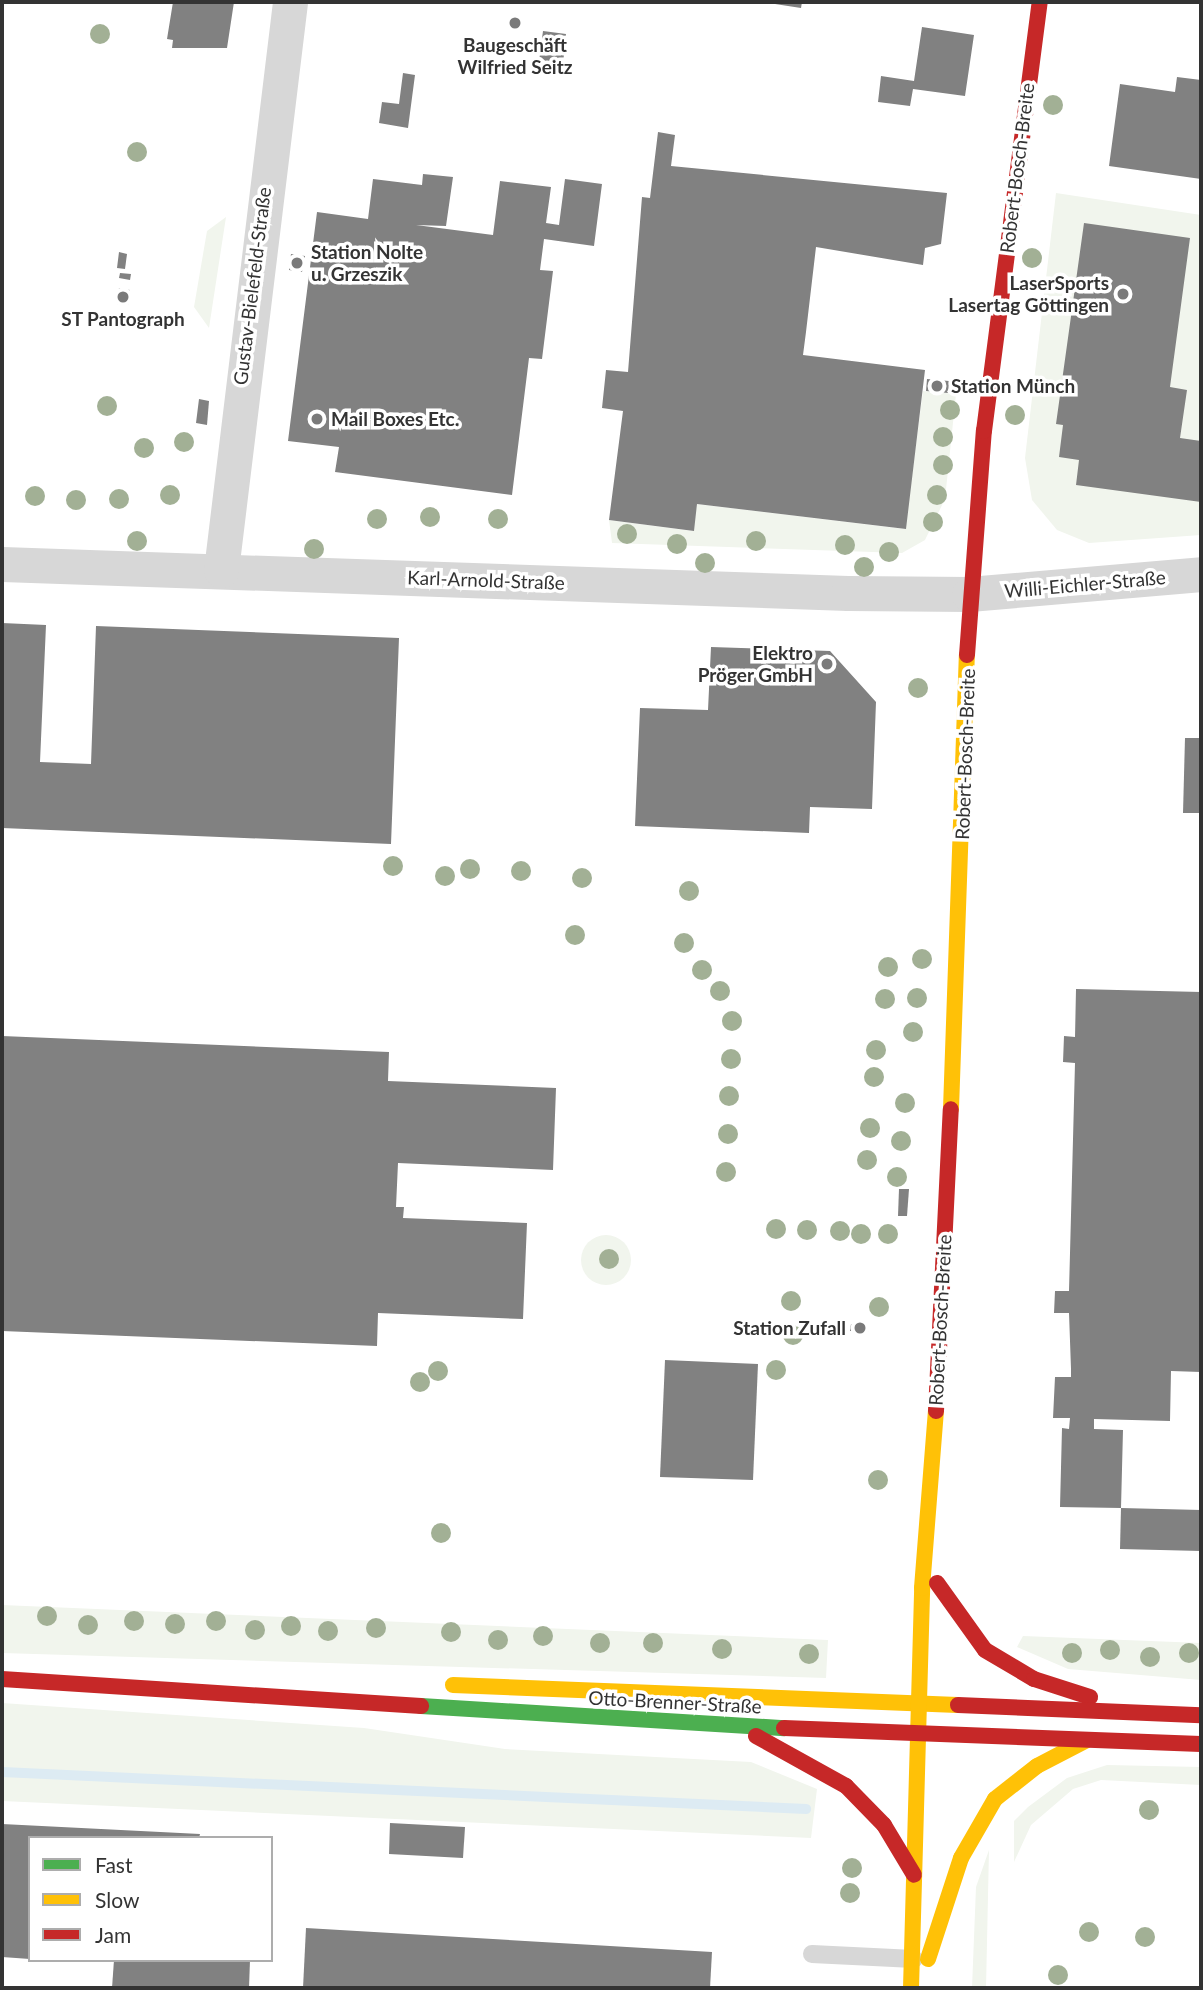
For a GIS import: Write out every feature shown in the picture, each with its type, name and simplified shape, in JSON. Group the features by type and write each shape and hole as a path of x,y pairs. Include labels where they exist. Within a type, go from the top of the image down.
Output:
{"main road":[{"name":"Robert-Bosch-Breite","path":"920,1974 914,1875 926,1718 931,1509 969,594 1040,2"},
{"path":"937,1584 985,1650 1007,1665 1138,1713"},
{"name":"Otto-Brenner-Straße","path":"2,1679 147,1685 356,1683"},
{"name":"Otto-Brenner-Straße","path":"147,1685 218,1695 731,1726 1138,1713 1201,1715"},
{"name":"Otto-Brenner-Straße","path":"439,1685 926,1718 1089,1739 1201,1744"},
{"path":"731,1726 802,1756 846,1786 884,1825 914,1875"},
{"path":"920,1974 961,1858 995,1799 1037,1766 1089,1739"}],"street":[{"name":"Gustav-Bielefeld-Straße","path":"221,570 290,2"},
{"name":"Karl-Arnold-Straße","path":"2,564 969,594"},
{"name":"Willi-Eichler-Straße","path":"969,594 1201,574"},
{"name":"Robert-Bosch-Breite","path":"920,1974 926,1718 937,1584 931,1509"}],"lane":[{"path":"812,1954 920,1974"}],"shaded area":[{"name":"LaserSports Lasertag Göttingen","path":"1056,193 1201,215 1201,535 1089,543 1057,530 1032,500 1025,458"},
{"path":"226,217 209,328 194,307 207,231"},
{"path":"923,391 956,394 945,499 925,540 902,553 612,543 609,520 693,531 697,504 905,529"},
{"path":"606,1235 624,1242 631,1260 624,1278 606,1285 588,1278 581,1260 588,1242"},
{"path":"2,1605 828,1640 826,1678 2,1653"},
{"path":"1023,1636 1201,1643 1201,1680 1068,1669 1017,1647"},
{"path":"2,1703 364,1728 505,1749 751,1762 817,1789 811,1838 2,1801"},
{"path":"1107,1765 1201,1767 1201,1785 1101,1780 1073,1789 1031,1825 1014,1862 1014,1821 1067,1778"},
{"path":"989,1850 986,1988 972,1988 976,1887"}],"building":[{"path":"173,2 234,2 227,48 172,48 173,40 167,39"},
{"path":"762,2 802,2 801,8"},
{"path":"922,27 974,35 965,96 913,89 910,106 878,102 881,76 914,81"},
{"path":"543,31 566,34 563,64 539,61"},
{"path":"403,73 415,75 408,128 379,123 382,102 399,104"},
{"path":"1177,77 1201,80 1201,179 1109,166 1120,84 1175,92"},
{"path":"658,132 675,135 671,166 947,193 941,244 925,248 923,265 816,247 803,355 925,370 906,529 697,504 694,531 609,520 623,411 602,408 606,370 628,372 642,197 650,198"},
{"path":"423,174 453,177 446,226 416,225 493,235 500,181 551,187 546,223 559,225 565,179 602,184 594,246 544,239 540,270 553,271 542,359 529,358 512,495 335,472 339,447 288,441 317,212 368,219 373,179 422,185"},
{"path":"1084,223 1190,238 1170,387 1187,390 1180,438 1201,441 1201,502 1076,485 1079,460 1059,457 1063,425 1056,424"},
{"path":"119,252 127,254 125,269 117,268"},
{"name":"Station Nolte u. Grzeszik","path":"291,254 305,256 302,272 289,270"},
{"path":"120,273 131,274 130,280 119,278"},
{"name":"ST Pantograph","path":"119,288 130,290 128,305 117,304"},
{"name":"Station Münch","path":"927,379 949,381 948,393 926,391"},
{"path":"199,399 209,401 207,425 196,423"},
{"path":"2,623 46,625 40,762 91,764 96,626 399,638 391,844 2,828"},
{"path":"711,647 830,651 876,702 872,809 810,807 809,833 635,826 640,708 708,710"},
{"path":"1185,738 1201,738 1201,813 1183,813"},
{"path":"1076,989 1201,992 1201,1372 1171,1371 1170,1421 1094,1419 1094,1429 1123,1430 1121,1508 1060,1507 1062,1428 1069,1429 1070,1418 1053,1418 1055,1377 1071,1377 1071,1369 1069,1313 1054,1313 1055,1291 1069,1291 1075,1063 1063,1062 1064,1036 1075,1037"},
{"path":"2,1036 389,1052 388,1081 556,1088 553,1170 398,1163 396,1207 404,1207 403,1218 527,1223 523,1319 378,1313 377,1346 2,1331"},
{"path":"899,1189 909,1189 907,1216 898,1216"},
{"name":"Station Zufall","path":"851,1324 869,1326 868,1332 850,1331"},
{"path":"665,1360 758,1364 753,1480 660,1477"},
{"path":"1121,1508 1201,1510 1201,1551 1120,1549"},
{"path":"390,1823 465,1827 463,1858 389,1854"},
{"path":"2,1824 200,1834 28,1836 28,1959 2,1957"},
{"path":"306,1928 712,1952 710,1988 303,1988"},
{"path":"114,1962 250,1962 249,1988 112,1988"}],"waterway":[{"path":"2,1772 806,1809"}],"traffic: fast":[{"path":"421,1706 784,1728"}],"traffic: slow":[{"path":"951,1109 967,655"},
{"path":"911,1988 922,1588 936,1411"},
{"path":"453,1685 958,1705"},
{"path":"928,1959 961,1858 995,1799 1037,1766 1087,1740"}],"traffic: jam":[{"path":"967,655 984,431 1040,2"},
{"path":"936,1411 951,1109"},
{"path":"937,1583 985,1650 1034,1679 1090,1697"},
{"path":"2,1679 421,1706"},
{"path":"958,1705 1201,1715"},
{"path":"784,1728 1201,1744"},
{"path":"756,1736 846,1786 884,1825 914,1875"}],"place":[{"name":"Baugeschäft Wilfried Seitz","path":"515,23"},
{"name":"Station Nolte u. Grzeszik","path":"297,263"},
{"name":"LaserSports Lasertag Göttingen","path":"1123,294"},
{"name":"ST Pantograph","path":"123,297"},
{"name":"Station Münch","path":"937,386"},
{"name":"Mail Boxes Etc.","path":"317,419"},
{"name":"Elektro Pröger GmbH","path":"827,664"},
{"name":"Station Zufall","path":"860,1328"}]}
